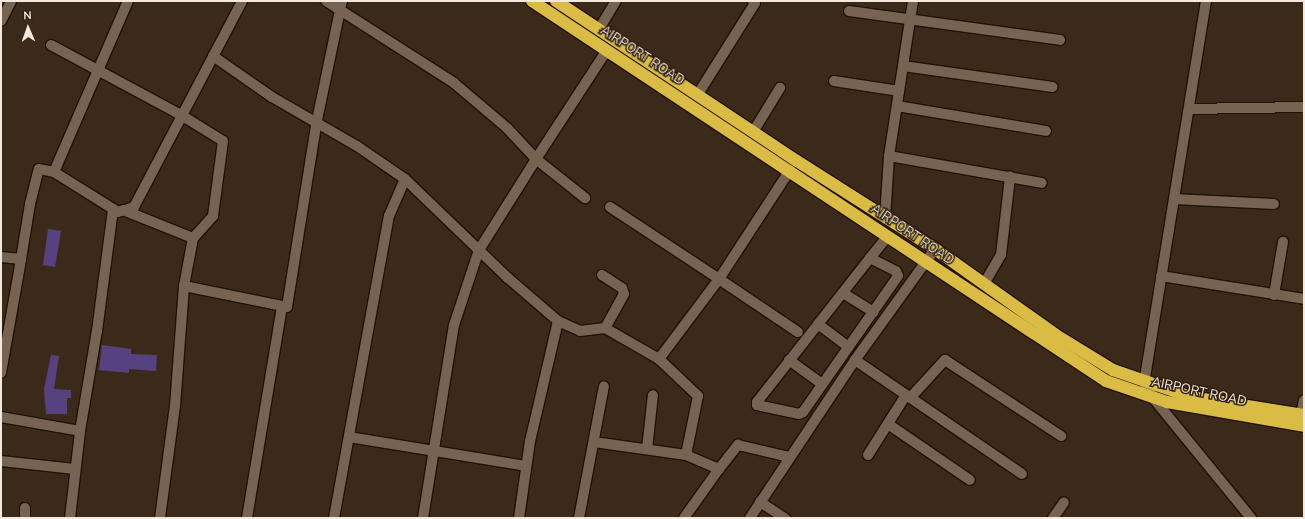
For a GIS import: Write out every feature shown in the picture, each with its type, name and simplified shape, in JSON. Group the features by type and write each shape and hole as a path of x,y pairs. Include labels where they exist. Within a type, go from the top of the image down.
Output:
{"highway":[{"name":"AIRPORT ROAD","path":"532,1 790,170 925,262 1106,381 1154,398 1303,419"},
{"name":"AIRPORT ROAD","path":"556,1 753,132 885,218 935,248 1056,335 1113,370 1191,397 1303,419"}],"street":[{"path":"1,21 11,1"},
{"path":"54,172 128,1"},
{"path":"118,210 134,207 242,1"},
{"path":"326,1 341,6 454,83 507,128 536,159 585,198"},
{"path":"599,29 616,1"},
{"path":"885,218 890,156 913,1"},
{"path":"1206,1 1144,382 1154,398 1251,518"},
{"path":"698,94 755,2"},
{"path":"184,286 287,307 316,122 341,6"},
{"path":"849,11 1060,40"},
{"path":"51,45 181,115 222,141 213,216 193,238 184,286 175,406 160,518"},
{"path":"423,518 454,325 479,250 607,50"},
{"path":"213,56 272,97 316,122 405,179 479,250 558,321 580,330 605,328 659,359 698,396 686,455"},
{"path":"903,66 1053,87"},
{"path":"834,81 899,91"},
{"path":"753,132 780,88"},
{"path":"897,106 1046,131"},
{"path":"1189,110 1304,107"},
{"path":"890,156 1042,183"},
{"path":"1,373 30,204 39,169 54,172 118,210 193,238"},
{"path":"659,359 719,279 790,170"},
{"path":"984,284 1001,255 1010,177"},
{"path":"334,518 389,216 405,179"},
{"path":"1174,200 1274,204"},
{"path":"610,207 798,332"},
{"path":"70,518 80,431 118,210"},
{"path":"870,258 898,274 801,414 757,405 756,402 870,258 888,236"},
{"path":"1274,294 1283,242"},
{"path":"750,518 789,457 855,360 935,248"},
{"path":"1,257 21,260"},
{"path":"602,275 622,288 624,294 605,328"},
{"path":"1162,276 1304,300"},
{"path":"843,293 873,312"},
{"path":"250,517 282,306"},
{"path":"519,518 526,466 544,372 558,321"},
{"path":"818,324 848,347"},
{"path":"789,360 822,384"},
{"path":"855,360 1022,474"},
{"path":"868,455 908,397 945,360 1061,436"},
{"path":"579,518 604,386"},
{"path":"647,449 653,395"},
{"path":"1303,419 1304,400"},
{"path":"1,417 80,431"},
{"path":"888,424 970,480"},
{"path":"349,438 526,466"},
{"path":"594,442 686,455 718,469"},
{"path":"684,518 718,469 738,444 789,457"},
{"path":"1,461 75,469"},
{"path":"760,502 785,518"},
{"path":"1055,517 1064,502"},
{"path":"25,508 25,518"}],"building":[{"path":"48,229 61,231 55,267 43,265"},
{"path":"102,345 131,349 131,354 157,355 156,371 129,369 129,373 99,370"},
{"path":"51,355 59,356 54,389 71,390 71,398 67,398 67,414 46,414 44,389"}]}
